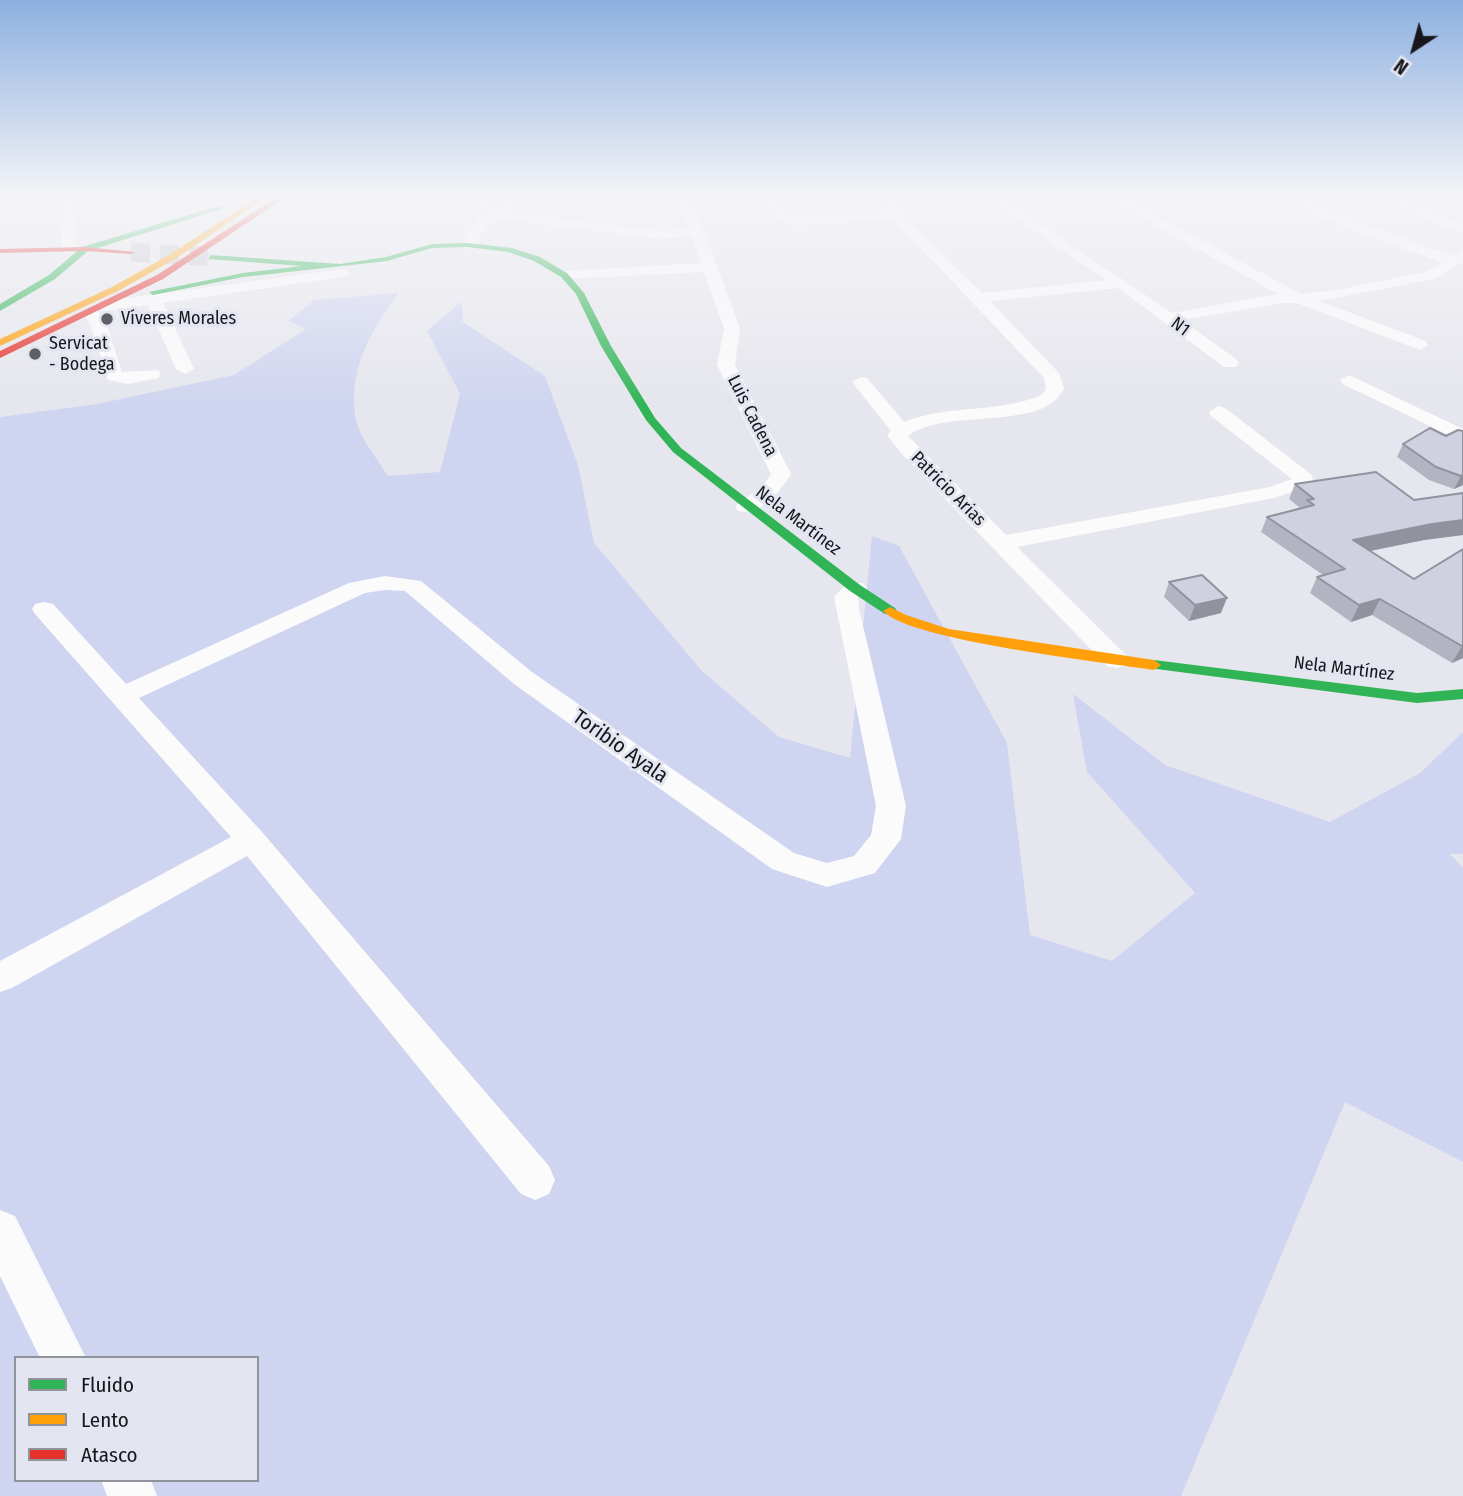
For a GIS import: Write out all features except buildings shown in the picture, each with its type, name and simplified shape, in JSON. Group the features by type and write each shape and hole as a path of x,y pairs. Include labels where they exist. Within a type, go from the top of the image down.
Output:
{"main road":[{"path":"0,308 64,267"},
{"path":"0,329 127,267"},
{"path":"0,344 153,267"},
{"path":"0,355 123,298 182,267"},
{"path":"216,280 251,267"},
{"path":"123,298 216,280 315,267"},
{"name":"Nela Martínez","path":"550,267 564,275 580,293 606,345 650,420 677,450 855,588 901,618 947,633 1116,660 1417,698 1463,694"}],"street":[{"path":"564,275 712,267"},
{"name":"Luis Cadena","path":"712,267 732,328 726,365 781,474 770,491 746,506"},
{"name":"Patricio Arias","path":"947,267 1053,377 1055,388 1051,397 1016,409 920,423 900,430 897,435 1116,660"},
{"name":"N1","path":"1097,267 1230,363"},
{"path":"1240,267 1299,299 1420,345"},
{"path":"1168,318 1429,276 1444,267"},
{"path":"152,374 128,379 114,376 99,326 98,310 343,273"},
{"path":"978,298 1121,283"},
{"path":"154,301 185,369"},
{"path":"1349,380 1463,436"},
{"path":"861,382 900,430"},
{"path":"1001,543 1274,492 1303,482 1302,475 1293,467 1218,412"},
{"name":"Toribio Ayala","path":"122,695 357,588 378,582 413,586 523,678 783,861 827,875 864,865 886,839 891,806 846,609 846,597 855,588"},
{"path":"44,609 251,840 535,1180"},
{"path":"0,978 251,840"},
{"path":"0,1231 63,1356"}],"shaded area":[{"path":"399,293 370,338 357,371 354,406 357,424 388,476 440,472 460,394 427,331 462,301 463,322 545,376 578,465 594,543 702,671 779,737 850,758 872,536 899,546 1007,743 1030,935 1112,961 1195,893 1087,772 1073,694 1165,765 1330,822 1420,773 1463,732 1463,854 1450,854 1463,868 1463,1162 1345,1102 1181,1496 0,1496 0,417 97,404 234,375 306,329 288,321 314,300"}],"traffic: fast":[{"path":"0,308 64,267"},
{"path":"153,292 243,275 314,267"},
{"path":"550,267 564,275 580,293 606,346 651,420 677,450 855,588 890,611"},
{"path":"1154,665 1417,698 1463,694"}],"traffic: slow":[{"path":"0,343 115,289 155,267"},
{"path":"890,611 901,618 947,633 1154,665"}],"traffic: jam":[{"path":"0,355 176,267"}],"place":[{"name":"Víveres Morales","path":"107,319"},
{"name":"Servicat - Bodega","path":"35,354"}]}
